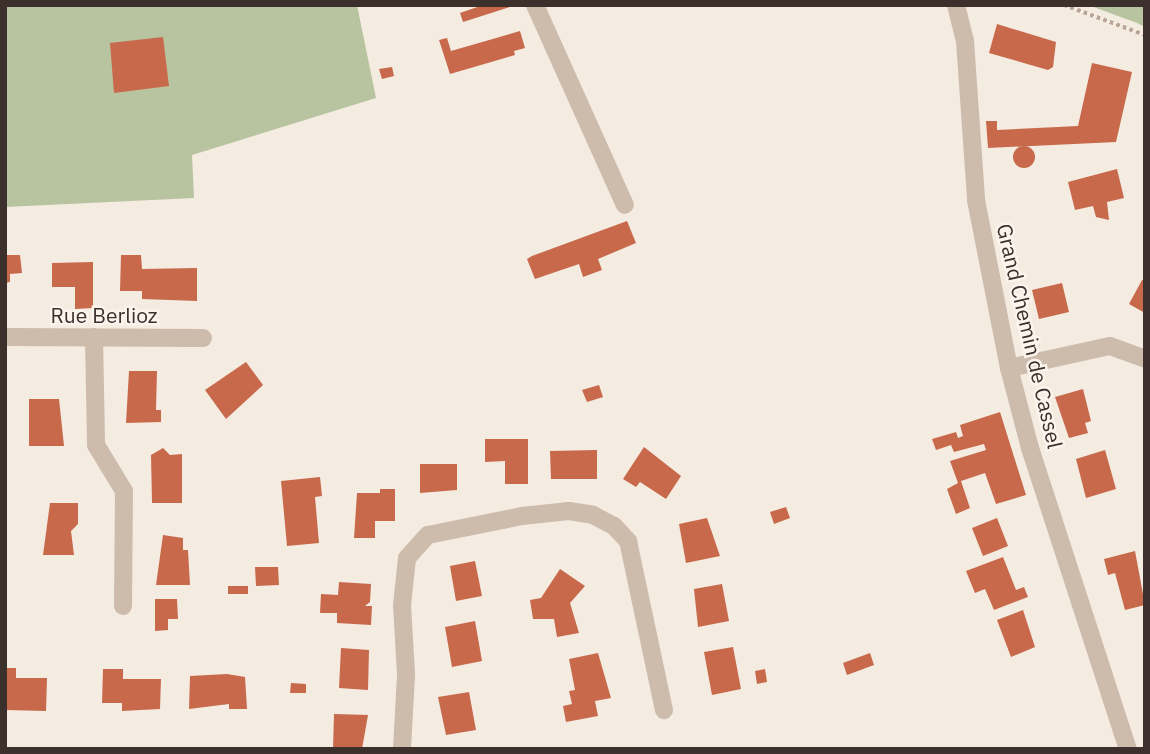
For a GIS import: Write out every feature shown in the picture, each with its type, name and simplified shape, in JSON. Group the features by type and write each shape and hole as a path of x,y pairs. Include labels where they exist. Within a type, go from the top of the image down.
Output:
{"street":[{"path":"535,5 625,205"},
{"name":"Grand Chemin de Cassel","path":"956,5 965,41 975,189 1009,368 1030,448 1128,749"},
{"name":"Rue Berlioz","path":"5,337 203,338"},
{"path":"94,337 96,445 124,491 123,606"},
{"path":"1009,368 1110,345 1145,359"},
{"path":"402,749 406,674 402,606 407,558 428,535 522,516 569,511 593,514 614,526 628,541 664,710"}],"path":[{"path":"1064,5 1145,35"}],"green space":[{"path":"5,5 357,5 376,98 192,155 194,198 5,207"},
{"path":"1088,5 1145,5 1145,27 1137,23"}],"building":[{"path":"483,5 513,6 463,22 460,13"},
{"path":"997,24 1056,42 1053,67 1048,70 989,53"},
{"path":"520,31 525,48 514,51 515,55 450,74 439,40 447,38 451,51"},
{"path":"163,37 169,86 114,93 110,43"},
{"path":"1092,63 1132,72 1116,142 988,148 986,121 997,121 997,130 1078,126"},
{"path":"392,67 394,76 382,79 379,69"},
{"path":"1024,146 1032,149 1035,157 1032,165 1024,168 1016,165 1013,157 1016,149"},
{"path":"1117,169 1124,198 1107,202 1109,220 1096,217 1093,206 1075,210 1068,182"},
{"path":"627,221 636,243 598,259 602,270 583,277 579,264 535,279 527,259"},
{"path":"5,255 20,255 22,273 10,274 10,282 5,283"},
{"path":"121,255 141,255 142,269 197,268 197,301 142,299 142,291 120,291"},
{"path":"93,262 93,308 75,309 75,287 52,287 52,263"},
{"path":"1142,280 1145,281 1145,313 1129,304"},
{"path":"1062,283 1069,312 1039,319 1032,290"},
{"path":"246,362 263,385 226,419 205,390"},
{"path":"129,371 157,371 156,410 161,410 161,422 126,423"},
{"path":"599,385 603,397 587,402 582,390"},
{"path":"1083,389 1091,421 1085,423 1088,433 1069,438 1055,397"},
{"path":"29,399 59,399 64,446 29,446"},
{"path":"1000,412 1026,495 996,504 985,473 961,481 970,508 956,514 947,489 958,483 950,461 986,450 984,444 954,452 951,445 936,450 932,439 956,432 958,438 963,436 960,425"},
{"path":"485,439 528,439 528,484 505,484 505,461 485,462"},
{"path":"644,447 681,476 666,499 640,482 636,487 623,479"},
{"path":"163,448 170,455 182,454 182,503 152,503 151,455"},
{"path":"597,450 597,479 551,479 550,451"},
{"path":"1105,450 1116,489 1086,498 1076,459"},
{"path":"420,464 457,464 457,490 420,493"},
{"path":"320,477 322,496 315,497 319,543 287,546 281,481"},
{"path":"380,489 395,489 395,521 375,521 375,538 354,538 357,493 380,493"},
{"path":"50,503 78,503 78,524 71,531 74,555 43,555"},
{"path":"786,507 790,518 774,524 770,512"},
{"path":"707,518 720,556 686,563 679,524"},
{"path":"997,518 1008,546 983,556 972,528"},
{"path":"163,535 183,538 183,550 188,550 190,585 156,585"},
{"path":"1135,551 1145,605 1125,610 1115,573 1108,575 1104,559"},
{"path":"1003,557 1016,590 1024,587 1028,597 994,610 985,589 975,593 966,571"},
{"path":"475,561 482,596 456,601 450,566"},
{"path":"255,567 278,567 279,585 256,586"},
{"path":"560,569 585,586 570,603 579,633 557,637 554,619 533,619 530,600 541,598"},
{"path":"339,582 371,584 370,602 365,606 372,606 371,625 337,623 337,613 320,613 321,594 338,595"},
{"path":"722,584 729,621 698,627 694,589"},
{"path":"228,586 248,586 248,594 228,594"},
{"path":"155,599 177,599 178,619 168,619 168,630 155,631"},
{"path":"1023,610 1035,647 1011,657 997,620"},
{"path":"475,621 482,661 452,667 445,627"},
{"path":"733,647 741,689 712,695 704,652"},
{"path":"341,648 369,650 368,690 339,688"},
{"path":"598,653 611,698 595,701 598,716 566,722 563,706 572,704 569,691 575,690 569,659"},
{"path":"870,653 874,665 847,675 843,663"},
{"path":"5,668 16,668 16,678 47,678 46,711 5,710"},
{"path":"103,669 123,669 123,679 161,679 160,709 122,711 122,703 102,703"},
{"path":"765,669 767,682 757,684 755,671"},
{"path":"227,674 245,677 247,709 229,709 229,704 189,709 190,676"},
{"path":"291,683 306,684 306,693 290,693"},
{"path":"469,692 476,730 446,735 438,697"},
{"path":"334,714 368,715 362,749 333,749"}]}
